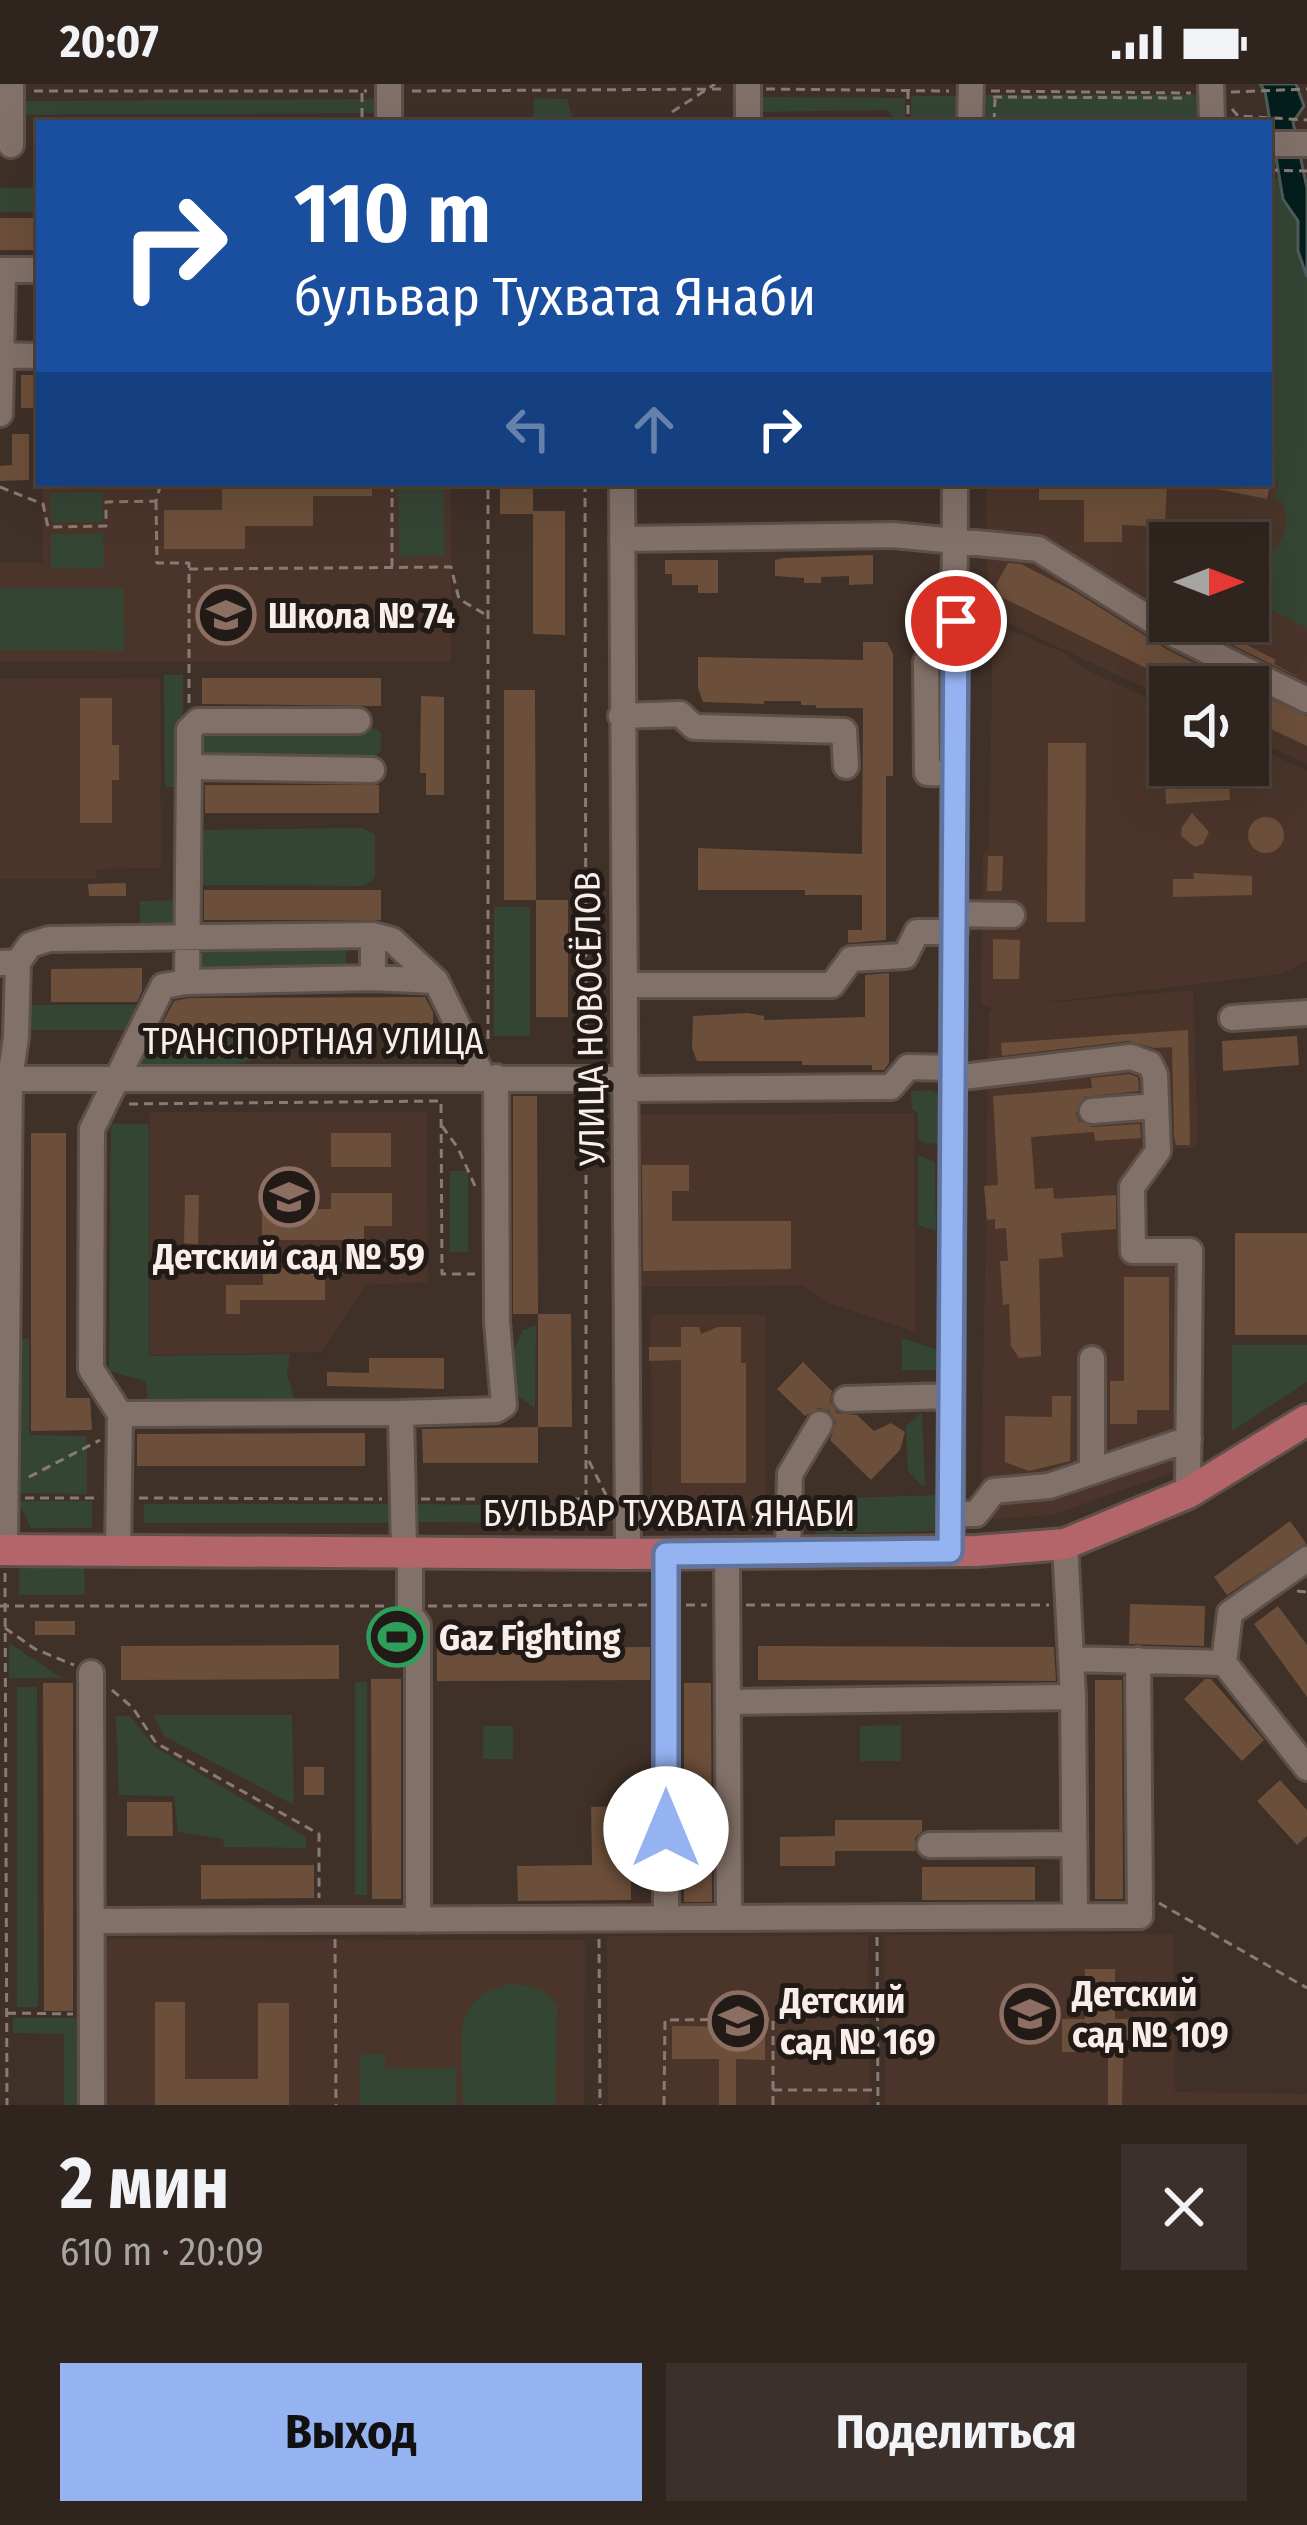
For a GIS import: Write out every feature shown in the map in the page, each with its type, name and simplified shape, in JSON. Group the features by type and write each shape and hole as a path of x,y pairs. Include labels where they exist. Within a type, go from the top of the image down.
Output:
{"main road":[{"name":"БУЛЬВАР ТУХВАТА ЯНАБИ","path":"2,1550 666,1554 963,1551 1065,1544 1188,1493 1307,1420"}],"street":[{"path":"748,86 748,120"},
{"path":"390,120 401,87"},
{"path":"8,97 5,145 36,145"},
{"path":"1272,134 1307,144"},
{"path":"0,414 1,270 36,270"},
{"path":"2,362 36,356"},
{"name":"УЛИЦА НОВОСЁЛОВ","path":"622,486 628,1554"},
{"path":"956,486 949,1396 963,1551"},
{"path":"622,539 893,536 1038,549 1178,635 1307,700"},
{"path":"926,662 927,773 955,774"},
{"path":"621,716 680,714 694,728 844,731 846,766"},
{"path":"187,982 189,730 198,722 358,722"},
{"path":"189,767 372,770"},
{"path":"625,985 832,985 851,959 905,956 917,932 1012,915"},
{"path":"373,935 373,978"},
{"path":"2,1550 5,1079 16,1036 9,962 38,940 373,935 392,940 436,981 490,1077 504,1405 496,1410 115,1424"},
{"path":"118,1550 115,1424 91,1369 92,1129 163,986 373,978 436,981"},
{"path":"1232,1018 1307,1013"},
{"path":"954,1073 1142,1058 1155,1075 1158,1150 1132,1187 1132,1251 1190,1251 1188,1493"},
{"name":"ТРАНСПОРТНАЯ УЛИЦА","path":"5,1079 490,1077 891,1087 908,1067 954,1073"},
{"path":"1092,1111 1156,1106"},
{"path":"1092,1359 1092,1472"},
{"path":"846,1400 949,1396"},
{"path":"401,1413 410,1614 418,1625 418,1920"},
{"path":"788,1552 790,1474 820,1424"},
{"path":"963,1514 994,1491 1049,1486 1190,1439"},
{"path":"1065,1544 1072,1659 1075,1916"},
{"path":"728,1553 729,1918"},
{"path":"666,1554 666,1918"},
{"path":"1307,1559 1230,1613 1224,1663 1307,1768"},
{"path":"1072,1659 1224,1663"},
{"path":"94,1921 1140,1916 1138,1660"},
{"path":"91,1673 92,2105"},
{"path":"728,1702 1073,1697"},
{"path":"930,1845 1074,1844"}],"path":[{"path":"550,87 567,84"},
{"path":"672,112 715,84"},
{"path":"8,97 401,87 1210,92 1245,120"},
{"path":"1246,92 1307,89"},
{"path":"908,90 908,120"},
{"path":"362,91 362,120"},
{"path":"981,92 993,120"},
{"path":"1272,130 1307,120"},
{"path":"1272,170 1307,171"},
{"path":"160,486 157,563 189,562 189,730"},
{"path":"392,486 392,568"},
{"path":"488,486 488,1038"},
{"path":"5,1493 118,1498 586,1499 585,486"},
{"path":"0,487 44,504 48,527 106,526 106,502 156,501"},
{"path":"189,569 451,567 459,599 488,616"},
{"path":"103,1104 441,1101 442,1274 497,1274"},
{"path":"441,1125 458,1148 477,1192"},
{"path":"5,1493 115,1424"},
{"path":"586,1456 607,1496"},
{"path":"2,1550 7,2105"},
{"path":"2,1606 1069,1605"},
{"path":"5,1628 35,1649 91,1673 133,1708 156,1743 319,1834 319,1936 335,1936 336,2105"},
{"path":"1142,1893 1307,1988"},
{"path":"877,1917 878,2105"},
{"path":"599,1935 601,2105"},
{"path":"7,2013 93,2014"},
{"path":"664,2105 665,2020 773,2019 773,2105"},
{"path":"773,2090 878,2090"}],"shaded area":[{"path":"1279,483 1288,523 1273,550 1269,549 1269,522 1149,522 1149,642 1269,642 1269,608 1307,629 1307,764 1269,746 1269,666 1149,666 1149,690 988,614 986,486"},
{"name":"Школа № 74","path":"43,486 451,486 451,662 0,662 0,563 43,563"},
{"path":"993,623 1065,653 1084,669 1149,698 1149,786 1269,786 1269,754 1307,771 1307,961 1281,974 1032,1004 1193,990 1198,1147 1138,1160 1127,1256 1182,1255 1185,1468 1052,1515 981,1520 989,1010 994,1009 981,1005 983,852 989,849"},
{"path":"160,678 161,868 96,869 96,879 0,879 0,679"},
{"name":"Детский сад № 59","path":"150,1112 427,1112 428,1282 366,1285 322,1352 150,1355"},
{"path":"914,1113 915,1332 828,1303 803,1286 637,1287 636,1115"},
{"path":"651,1315 766,1315 766,1508 652,1509"},
{"name":"Детский сад № 109","path":"1174,1934 1175,2092 1307,2094 1307,2105 885,2105 884,1935"},
{"name":"Детский сад № 169","path":"868,1935 870,2105 608,2105 607,1936"},
{"path":"104,1939 585,1940 584,2105 104,2105"}],"green space":[{"path":"983,95 1204,95 1197,120 982,118"},
{"path":"911,96 959,96 955,120 911,120"},
{"path":"754,97 905,98 905,120 895,120 888,110 760,112"},
{"path":"534,98 567,99 573,120 533,120"},
{"path":"378,99 378,113 25,115 25,101"},
{"path":"1272,178 1307,178 1299,251 1307,277 1307,629 1269,608 1269,549 1273,550 1285,529 1283,504 1274,499 1279,483 1272,481"},
{"path":"0,188 36,188 36,212 0,212"},
{"path":"398,486 444,486 445,556 399,557"},
{"path":"103,492 103,522 51,522 51,493"},
{"path":"103,533 104,568 51,569 51,534"},
{"path":"0,588 124,588 125,651 0,650"},
{"path":"164,675 183,675 183,787 165,787"},
{"path":"372,727 381,733 381,751 373,758 206,760 195,752 195,736 205,729"},
{"path":"363,828 375,835 375,878 363,886 203,885 193,874 195,840 204,830"},
{"path":"184,900 185,932 140,933 140,901"},
{"path":"494,907 530,907 530,1036 494,1036"},
{"path":"339,941 346,947 346,967 198,977 192,945"},
{"path":"31,1005 144,1005 133,1030 31,1030"},
{"path":"156,1006 157,1034 161,1036 281,1036 279,1044 234,1065 147,1070 140,1066 139,1053"},
{"path":"932,1090 939,1095 938,1144 918,1138 918,1114 912,1109 911,1091"},
{"path":"111,1124 149,1124 149,1356 290,1354 287,1374 295,1402 148,1404 146,1381 109,1371"},
{"path":"918,1155 935,1162 936,1231 918,1225"},
{"path":"450,1171 468,1171 468,1252 450,1252"},
{"path":"536,1325 535,1408 514,1393 509,1360 523,1330"},
{"path":"902,1338 941,1351 941,1370 902,1370"},
{"path":"14,1339 29,1339 29,1435 87,1436 87,1494 15,1493 19,1391"},
{"path":"1232,1345 1307,1345 1307,1382 1232,1431"},
{"path":"922,1412 922,1486 908,1471 906,1426"},
{"path":"946,1495 940,1530 934,1531 820,1534 804,1528 799,1510 803,1499"},
{"path":"18,1501 92,1501 92,1528 31,1528"},
{"path":"144,1504 389,1504 389,1523 144,1523"},
{"path":"412,1504 581,1506 580,1523 412,1522"},
{"path":"84,1564 85,1595 19,1595 19,1565"},
{"path":"9,1643 62,1678 9,1678"},
{"path":"355,1682 367,1682 367,1895 355,1895"},
{"path":"17,1687 37,1687 38,2007 17,2007"},
{"path":"154,1715 292,1715 294,1805 164,1736"},
{"path":"116,1716 130,1716 154,1746 306,1837 306,1848 224,1847 223,1839 178,1832 174,1796 119,1795"},
{"path":"901,1725 901,1761 860,1761 860,1726"},
{"path":"483,1726 513,1726 513,1759 483,1759"},
{"path":"511,1984 538,1989 557,2006 556,2105 463,2105 461,2046 467,2014 475,2001"},
{"path":"13,2018 88,2018 87,2105 64,2105 64,2034 13,2033"},
{"path":"385,2054 386,2068 456,2068 456,2105 360,2105 359,2055"}],"water":[{"path":"1260,84 1296,84 1304,106 1293,122 1307,188 1307,277 1298,251 1298,221 1283,199"}],"building":[{"path":"0,218 36,218 36,250 0,250"},
{"path":"21,375 36,375 36,408 21,408"},
{"path":"12,434 29,434 29,480 0,481 0,466 12,465"},
{"path":"222,486 372,486 372,496 313,496 313,526 245,526 245,549 164,549 164,510 222,510"},
{"path":"500,486 533,486 533,511 565,511 565,635 533,634 533,514 500,514"},
{"path":"1039,486 1167,486 1165,522 1122,525 1122,542 1084,542 1084,500 1039,500"},
{"path":"1218,486 1269,486 1267,499"},
{"path":"873,555 873,584 849,585 849,576 804,583 804,578 775,576 775,560 784,558"},
{"path":"665,560 718,560 718,593 698,593 698,585 672,585 672,574 665,574"},
{"path":"1008,563 1021,564 1075,592 1149,642 1200,666 1149,669 1001,597 996,585"},
{"path":"863,642 887,642 893,654 893,776 886,776 886,940 848,943 848,930 862,930 862,895 698,890 698,848 862,854 863,708 816,708 801,705 801,701 703,702 698,657 863,660"},
{"path":"1226,642 1242,642 1301,679"},
{"path":"202,678 381,678 381,706 202,704"},
{"path":"504,690 535,690 536,900 504,900"},
{"path":"421,696 444,697 444,795 426,795 426,773 420,773"},
{"path":"80,698 112,698 112,745 119,745 119,780 112,780 112,823 80,823"},
{"path":"1269,699 1307,716 1307,746 1269,728"},
{"path":"1048,743 1086,743 1085,922 1047,922"},
{"path":"205,785 379,785 379,813 205,813"},
{"path":"1165,786 1229,786 1230,800 1166,804"},
{"path":"1192,813 1209,832 1203,844 1195,847 1181,836"},
{"path":"1266,817 1279,822 1284,835 1279,848 1266,853 1253,848 1248,835 1253,822"},
{"path":"988,856 1003,856 1002,891 987,891"},
{"path":"1193,873 1252,876 1252,895 1173,897 1173,879 1194,879"},
{"path":"126,883 126,896 89,896 88,884"},
{"path":"204,890 381,890 381,920 204,920"},
{"path":"536,900 568,900 568,1017 536,1017"},
{"path":"993,939 1020,940 1019,979 993,979"},
{"path":"142,968 137,1002 51,1002 51,969"},
{"path":"889,973 889,1063 884,1070 872,1070 872,1065 802,1065 802,1061 697,1061 692,1048 693,1016 865,1017 865,975"},
{"path":"425,997 433,1012 433,1028 160,1028 174,1001 189,998"},
{"path":"1188,1030 1190,1145 1176,1145 1174,1136 1172,1047 1129,1041 1002,1056 1001,1043"},
{"path":"1297,1036 1299,1065 1223,1071 1222,1041"},
{"path":"1138,1077 1139,1091 1084,1097 1076,1113 1079,1121 1092,1127 1140,1124 1141,1138 1095,1141 1094,1132 1031,1137 1035,1189 1053,1188 1054,1199 1116,1195 1116,1229 1061,1233 1063,1257 1039,1259 1041,1356 1019,1358 1011,1346 1009,1304 1003,1305 1000,1261 1008,1261 1006,1228 995,1229 995,1219 987,1220 984,1186 998,1185 993,1096 1092,1088 1091,1078"},
{"path":"513,1096 537,1096 538,1314 513,1314"},
{"path":"31,1133 66,1133 66,1398 90,1398 92,1430 31,1431"},
{"path":"331,1133 391,1133 391,1167 331,1167"},
{"path":"642,1165 689,1165 689,1191 672,1191 672,1221 791,1221 791,1269 643,1271"},
{"path":"331,1193 392,1193 392,1226 364,1226 364,1240 262,1240 262,1209 331,1209"},
{"path":"185,1195 199,1195 198,1244 184,1243"},
{"path":"1235,1233 1307,1233 1307,1335 1235,1335"},
{"path":"263,1268 325,1268 325,1300 240,1300 240,1314 226,1314 226,1285 263,1285"},
{"path":"1124,1277 1169,1277 1169,1410 1137,1410 1137,1424 1110,1424 1110,1381 1124,1381"},
{"path":"538,1314 571,1314 572,1427 538,1427"},
{"path":"681,1327 699,1327 701,1334 718,1327 741,1327 741,1363 746,1363 746,1483 681,1483 681,1360 649,1361 649,1347 681,1347"},
{"path":"369,1358 444,1358 444,1389 327,1386 327,1372 369,1373"},
{"path":"803,1362 832,1391 830,1401 837,1413 857,1415 874,1431 891,1423 905,1432 900,1450 871,1480 830,1440 836,1423 829,1411 819,1408 805,1416 777,1389"},
{"path":"1052,1396 1071,1396 1070,1461 1029,1471 1005,1462 1005,1416 1052,1417"},
{"path":"538,1427 538,1463 423,1463 422,1429"},
{"path":"365,1433 365,1466 137,1466 137,1434"},
{"path":"1290,1521 1306,1543 1227,1595 1214,1577"},
{"path":"1130,1604 1205,1606 1204,1646 1129,1644"},
{"path":"1278,1606 1307,1645 1307,1697 1254,1624"},
{"path":"35,1621 75,1621 75,1635 35,1635"},
{"path":"372,1628 400,1628 401,1649 372,1649"},
{"path":"339,1645 339,1679 121,1680 121,1646"},
{"path":"758,1646 1054,1647 1056,1681 758,1680"},
{"path":"650,1647 650,1680 437,1681 437,1648"},
{"path":"371,1679 401,1679 401,1899 372,1899"},
{"path":"1211,1679 1264,1740 1242,1761 1184,1699"},
{"path":"1095,1680 1122,1680 1123,1899 1095,1899"},
{"path":"43,1683 73,1683 73,2011 44,2011"},
{"path":"684,1683 711,1683 712,1902 684,1902"},
{"path":"304,1767 324,1767 324,1795 304,1795"},
{"path":"1280,1780 1307,1810 1307,1836 1297,1845 1257,1801"},
{"path":"627,1781 641,1781 642,1842 631,1843 631,1900 518,1901 517,1866 592,1865 591,1807 628,1806"},
{"path":"127,1802 172,1802 173,1836 127,1836"},
{"path":"835,1820 922,1820 922,1831 915,1838 915,1851 835,1851 835,1866 780,1866 780,1837 835,1836"},
{"path":"201,1865 314,1865 314,1898 201,1899"},
{"path":"922,1867 1035,1867 1035,1900 922,1900"},
{"path":"1085,1969 1115,1969 1115,2019 1152,2019 1152,2052 1123,2052 1122,2105 1108,2105 1108,2052 1062,2052 1062,2019 1085,2019"},
{"path":"155,2002 185,2002 185,2079 258,2079 258,2003 289,2003 289,2105 155,2105"},
{"path":"672,2026 765,2027 765,2060 736,2059 736,2105 719,2105 719,2059 672,2059"}],"place":[{"name":"Школа № 74","path":"226,615"},
{"name":"Детский сад № 59","path":"289,1197"},
{"name":"Gaz Fighting","path":"397,1637"},
{"name":"Детский сад № 109","path":"1030,2014"},
{"name":"Детский сад № 169","path":"738,2021"}],"route":[{"path":"666,1829 666,1554 950,1551 956,621"}]}
